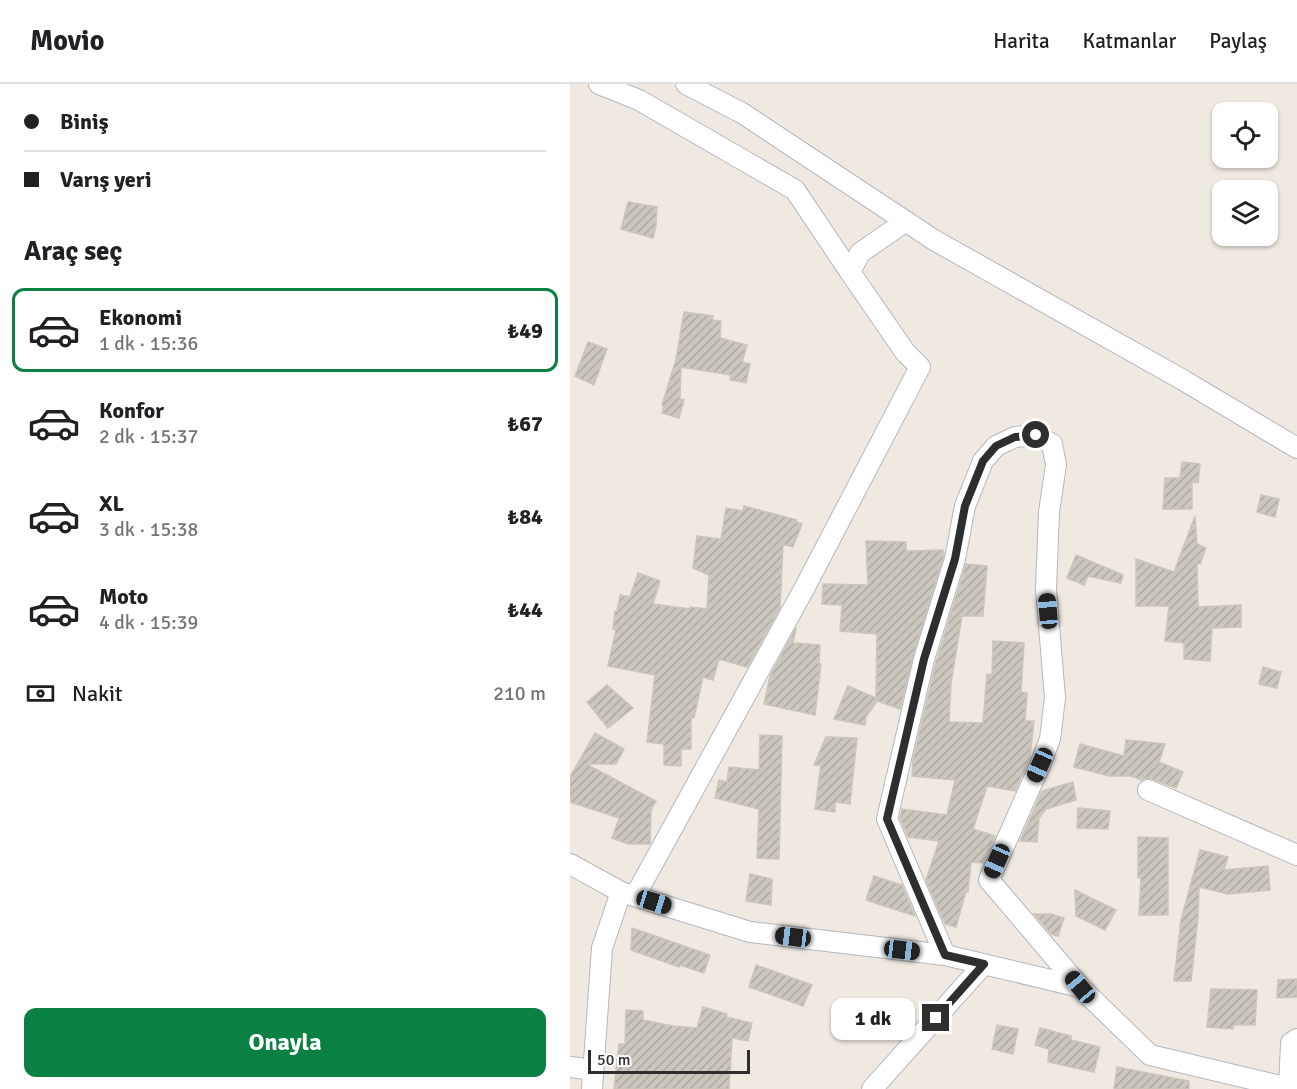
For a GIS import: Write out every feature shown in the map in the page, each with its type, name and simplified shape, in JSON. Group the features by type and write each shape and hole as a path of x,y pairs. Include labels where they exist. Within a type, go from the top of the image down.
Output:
{"street":[{"path":"570,1067 592,1079 602,948 628,894 804,589 920,367 905,352 795,190 639,100 599,84"},
{"path":"686,84 742,113 934,240 1184,380 1297,448"},
{"path":"850,272 860,253 906,221"},
{"path":"945,955 887,819 924,659 955,559 965,506 983,461 996,446 1015,437 1036,435 1052,444 1056,465 1049,512 1046,589 1055,698 1050,739 988,880 1080,987 1150,1056 1291,1088 1291,1043 1297,1040"},
{"path":"1148,790 1297,855"},
{"path":"570,864 628,894 750,932 945,955 1080,987"},
{"path":"872,1089 984,964"}],"building":[{"path":"628,202 657,207 653,238 621,229"},
{"path":"684,312 713,316 712,320 721,321 720,338 747,345 742,362 750,364 746,383 730,380 731,375 681,367 680,399 684,400 679,418 662,413 664,406 662,405 676,359"},
{"path":"588,342 607,349 594,385 575,376"},
{"path":"1182,462 1200,464 1198,483 1192,482 1192,509 1163,509 1165,478 1180,478"},
{"path":"1261,495 1279,499 1275,517 1257,512"},
{"path":"744,506 797,520 796,522 802,524 793,547 783,544 780,608 747,667 719,659 713,680 703,677 694,718 691,718 691,749 681,749 681,766 664,765 664,744 647,742 655,675 608,666 616,629 613,629 615,611 617,611 620,595 630,597 638,573 660,581 653,604 707,609 709,575 693,568 697,536 721,539 726,508 743,511"},
{"path":"1195,516 1197,544 1206,548 1200,564 1197,563 1198,607 1241,605 1241,627 1212,628 1210,661 1184,659 1184,643 1165,641 1169,606 1136,606 1136,559 1174,572"},
{"path":"866,541 906,542 906,551 943,550 944,555 913,656 900,709 877,701 866,717 865,725 834,719 848,686 876,698 877,634 840,631 842,605 822,604 823,584 868,585"},
{"path":"1076,555 1123,575 1121,583 1088,576 1084,585 1067,578"},
{"path":"966,564 987,566 983,616 962,616 951,683 949,722 983,723 987,674 992,675 993,641 1024,643 1021,692 1027,693 1025,721 1034,721 1030,757 1015,791 987,786 973,829 995,836 983,863 971,862 968,892 966,891 956,927 945,924 926,880 939,841 908,837 900,818 902,809 947,815 955,780 912,776 913,760 936,662"},
{"path":"796,628 793,643 820,645 819,664 821,664 815,715 764,704 770,676"},
{"path":"1263,667 1281,672 1277,688 1259,684"},
{"path":"607,685 633,708 608,728 587,702"},
{"path":"595,733 624,749 616,764 586,764 656,801 651,810 650,844 628,844 612,838 619,818 570,802 570,777"},
{"path":"760,735 782,736 779,859 757,858 759,809 715,798 719,780 727,782 729,767 759,770"},
{"path":"826,737 857,738 850,804 835,802 835,812 815,809 821,765 814,765"},
{"path":"1126,740 1165,744 1159,762 1183,772 1176,788 1152,779 1109,776 1074,767 1080,744 1124,756"},
{"path":"1073,782 1076,800 1046,809 1039,818 1037,842 1020,841 1042,791"},
{"path":"1078,808 1110,811 1108,829 1077,828"},
{"path":"1138,837 1168,838 1168,915 1139,915 1141,878 1138,878"},
{"path":"1200,850 1228,857 1224,870 1268,866 1270,890 1228,894 1199,887 1191,981 1174,981 1181,920"},
{"path":"750,874 772,879 771,905 746,901"},
{"path":"874,876 902,885 915,916 866,900"},
{"path":"1075,890 1116,910 1105,930 1076,916"},
{"path":"1034,914 1051,914 1064,918 1058,936 1051,934"},
{"path":"632,928 710,955 704,973 631,950"},
{"path":"756,965 812,985 803,1006 749,987"},
{"path":"1297,979 1297,997 1277,998 1278,980"},
{"path":"1211,989 1257,990 1255,1025 1234,1025 1233,1029 1207,1027"},
{"path":"703,1007 727,1014 726,1017 752,1023 748,1041 732,1038 729,1089 614,1089 619,1044 625,1044 626,1010 643,1011 643,1020 697,1028"},
{"path":"997,1025 1018,1029 1013,1054 992,1049"},
{"path":"1040,1028 1071,1036 1071,1040 1100,1047 1094,1072 1048,1062 1049,1049 1035,1045"},
{"path":"1117,1067 1189,1081 1189,1089 1114,1089"}],"route":[{"path":"936,1018 984,964 945,955 887,819 924,659 955,559 965,506 983,461 996,446 1015,437 1036,435"}]}
